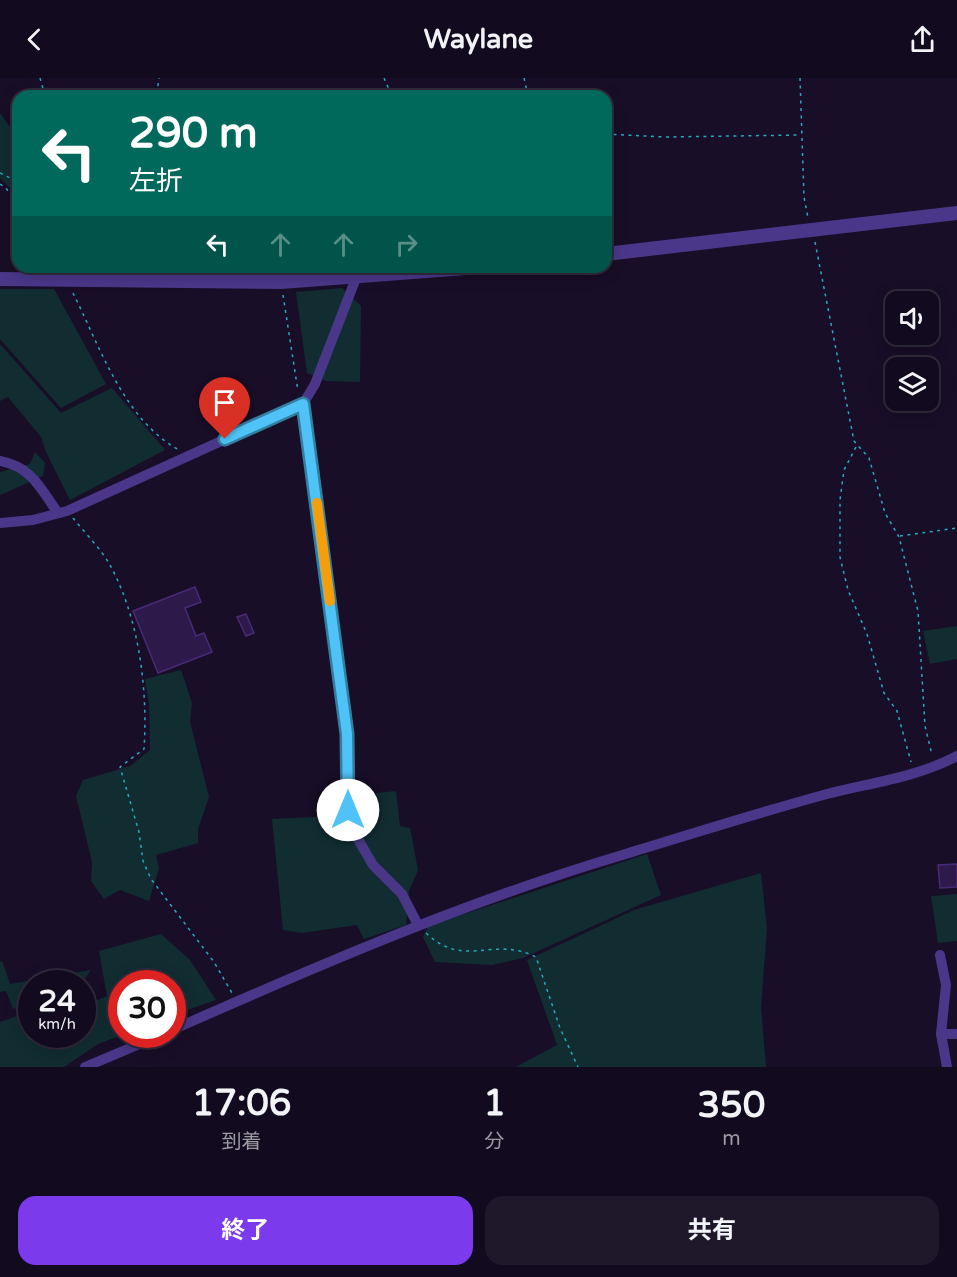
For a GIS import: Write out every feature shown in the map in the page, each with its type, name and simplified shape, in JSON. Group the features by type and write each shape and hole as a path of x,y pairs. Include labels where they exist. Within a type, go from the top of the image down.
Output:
{"street":[{"path":"612,253 812,232 957,213"},
{"path":"0,279 281,282 412,273"},
{"path":"0,524 33,520 63,512 303,404 315,384 356,278"},
{"path":"303,404 347,734 348,810 359,841 373,866 402,894 418,925"},
{"path":"0,461 17,464 29,472 63,512"},
{"path":"186,1024 418,925 495,896 777,808 914,772 957,756"},
{"path":"940,955 951,985 941,1034 947,1067"},
{"path":"941,1034 957,1034"},
{"path":"85,1067 130,1048"}],"path":[{"path":"800,78 804,197 856,447 869,458 885,513 899,537 918,610 925,726 934,765"},
{"path":"612,134 665,137 801,135"},
{"path":"0,184 12,197"},
{"path":"67,280 115,379 135,410 160,439 188,455"},
{"path":"281,282 298,395 303,404"},
{"path":"856,447 844,470 840,500 840,557 848,590 867,634 884,693 897,711 914,772"},
{"path":"63,512 109,564 124,597 138,651 145,730 144,749 120,767 138,832 143,861 151,879 214,962 237,1001"},
{"path":"899,537 957,528"},
{"path":"418,925 448,950 467,953 502,947 520,949 536,957 560,1028 578,1067"}],"green space":[{"path":"0,113 12,130 12,191 0,178"},
{"path":"342,288 361,306 360,382 326,381 307,373 296,292"},
{"path":"0,289 54,289 106,384 61,408 0,339"},
{"path":"0,344 61,413 112,388 165,450 70,500 41,437 8,397 0,401"},
{"path":"35,452 45,463 43,476 0,495 0,472 30,464"},
{"path":"957,626 957,659 930,664 923,631"},
{"path":"181,670 192,703 190,722 209,797 198,829 198,843 156,855 159,868 149,901 120,890 104,899 91,881 92,862 76,796 83,780 130,766 150,750 149,704 145,679"},
{"path":"396,791 400,826 410,828 418,870 409,891 406,925 364,939 357,925 302,933 283,930 272,819 357,815 358,795"},
{"path":"647,854 661,895 523,958 492,965 435,962 423,937 428,926"},
{"path":"761,873 767,929 761,1007 766,1067 516,1067 557,1045 527,960 634,910"},
{"path":"957,894 957,941 938,943 931,896"},
{"path":"161,934 190,960 216,1000 186,1010 186,970 108,970 108,1040 96,1045 96,1001 107,996 99,951"},
{"path":"2,961 10,984 18,983 18,1008 13,1009 6,991 0,992 0,962"},
{"path":"18,1016 18,1048 92,1048 64,1067 0,1067 0,1022"}],"building":[{"path":"195,587 201,602 185,608 196,636 204,633 212,652 158,673 133,611"},
{"path":"246,614 254,633 246,636 237,617"},
{"path":"957,864 957,887 940,888 938,865"}],"slow traffic":[{"path":"317,503 330,601"}],"route":[{"path":"225,439 303,404 347,734 348,810"}]}
